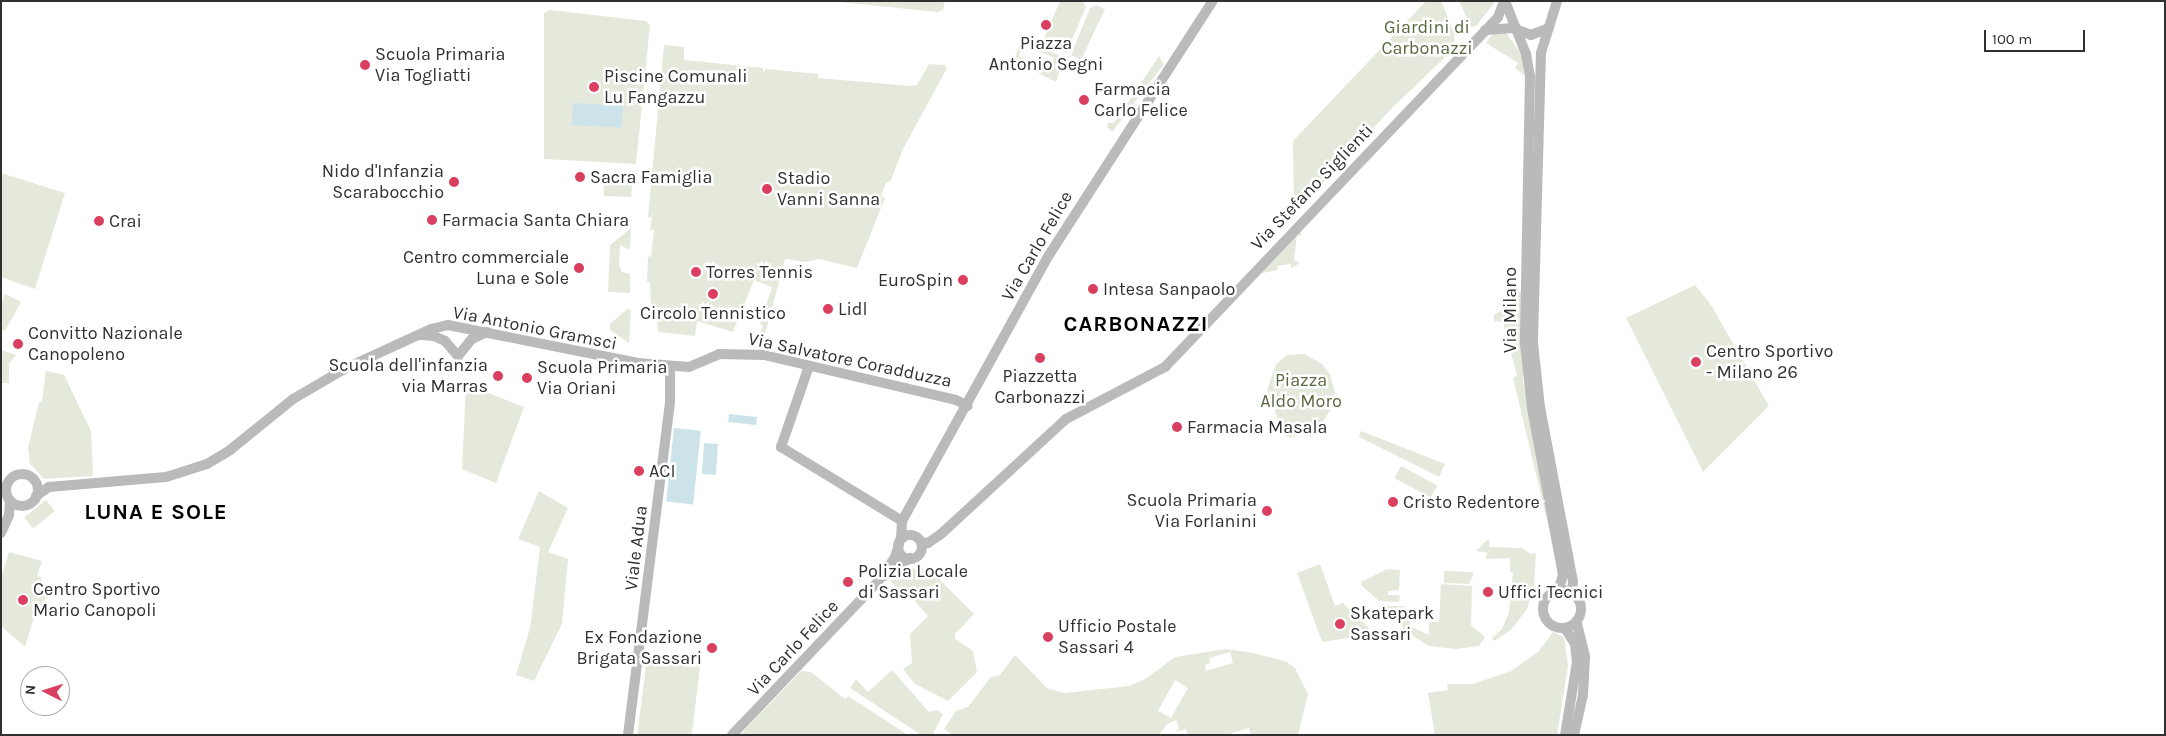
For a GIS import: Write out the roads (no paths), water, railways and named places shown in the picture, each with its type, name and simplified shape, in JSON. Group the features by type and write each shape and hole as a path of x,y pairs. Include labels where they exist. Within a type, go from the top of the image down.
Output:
{"main road":[{"name":"Via Carlo Felice","path":"877,583 894,557 900,542 904,518 968,406 1054,247 1213,1"},
{"name":"Via Milano","path":"1504,1 1513,28 1526,54 1530,76 1526,370 1564,575 1558,591"},
{"name":"Via Stefano Siglienti","path":"919,539 928,543 941,534 1066,419 1082,408 1165,367 1498,17 1504,1"},
{"name":"Via Milano","path":"1557,1 1541,53 1533,343 1539,397 1573,581 1572,594"},
{"path":"1484,31 1497,27 1513,28 1531,36 1549,28"},
{"name":"Via Antonio Gramsci","path":"49,488 166,477 207,464 293,399 346,368 417,335 448,325 670,369"},
{"path":"417,335 434,336 445,340 458,356 472,339 487,332"},
{"name":"Via Salvatore Coradduzza","path":"670,369 697,365 719,354 737,352 809,366 956,400 968,406"},
{"path":"809,366 781,447 904,518 919,539 920,554 910,558 901,553 900,542 910,535 919,539"},
{"name":"Viale Adua","path":"628,735 670,406 670,369"},
{"path":"1,533 9,515 5,481 21,474 49,488"},
{"path":"35,482 36,496"},
{"path":"9,515 49,488"},
{"path":"6,495 23,506"},
{"name":"Via Carlo Felice","path":"732,735 877,583 910,558"},
{"path":"1564,628 1576,621 1581,610 1572,594 1558,591 1547,597 1544,613 1549,623 1564,628 1575,644 1577,662 1565,735"},
{"path":"1574,735 1583,696 1585,656 1576,621"}],"water":[{"path":"573,103 623,106 622,128 572,125"},
{"path":"729,414 757,417 756,425 728,422"},
{"path":"674,428 701,431 693,504 666,502"},
{"path":"704,443 718,444 716,475 702,474"}],"place":[{"name":"Piazza Antonio Segni","path":"1046,25"},
{"name":"Scuola Primaria Via Togliatti","path":"365,65"},
{"name":"Piscine Comunali Lu Fangazzu","path":"594,87"},
{"name":"Farmacia Carlo Felice","path":"1084,100"},
{"name":"Sacra Famiglia","path":"580,177"},
{"name":"Nido d'Infanzia Scarabocchio","path":"454,182"},
{"name":"Stadio Vanni Sanna","path":"767,189"},
{"name":"Farmacia Santa Chiara","path":"432,220"},
{"name":"Crai","path":"99,221"},
{"name":"Centro commerciale Luna e Sole","path":"579,268"},
{"name":"Torres Tennis","path":"696,272"},
{"name":"EuroSpin","path":"963,280"},
{"name":"Intesa Sanpaolo","path":"1093,289"},
{"name":"Circolo Tennistico","path":"713,294"},
{"name":"Lidl","path":"828,309"},
{"name":"Convitto Nazionale Canopoleno","path":"18,344"},
{"name":"Piazzetta Carbonazzi","path":"1040,358"},
{"name":"Centro Sportivo - Milano 26","path":"1696,362"},
{"name":"Scuola dell'infanzia via Marras","path":"498,376"},
{"name":"Scuola Primaria Via Oriani","path":"527,378"},
{"name":"Farmacia Masala","path":"1177,427"},
{"name":"ACI","path":"639,471"},
{"name":"Cristo Redentore","path":"1393,502"},
{"name":"Scuola Primaria Via Forlanini","path":"1267,511"},
{"name":"Polizia Locale di Sassari","path":"848,582"},
{"name":"Uffici Tecnici","path":"1488,592"},
{"name":"Centro Sportivo Mario Canopoli","path":"23,600"},
{"name":"Skatepark Sassari","path":"1340,624"},
{"name":"Ufficio Postale Sassari 4","path":"1048,637"},
{"name":"Ex Fondazione Brigata Sassari","path":"712,648"}],"district":[{"name":"CARBONAZZI","path":"1136,325"},
{"name":"LUNA E SOLE","path":"156,513"}],"park label":[{"name":"Giardini di Carbonazzi","path":"1427,38"},
{"name":"Piazza Aldo Moro","path":"1301,391"}]}
